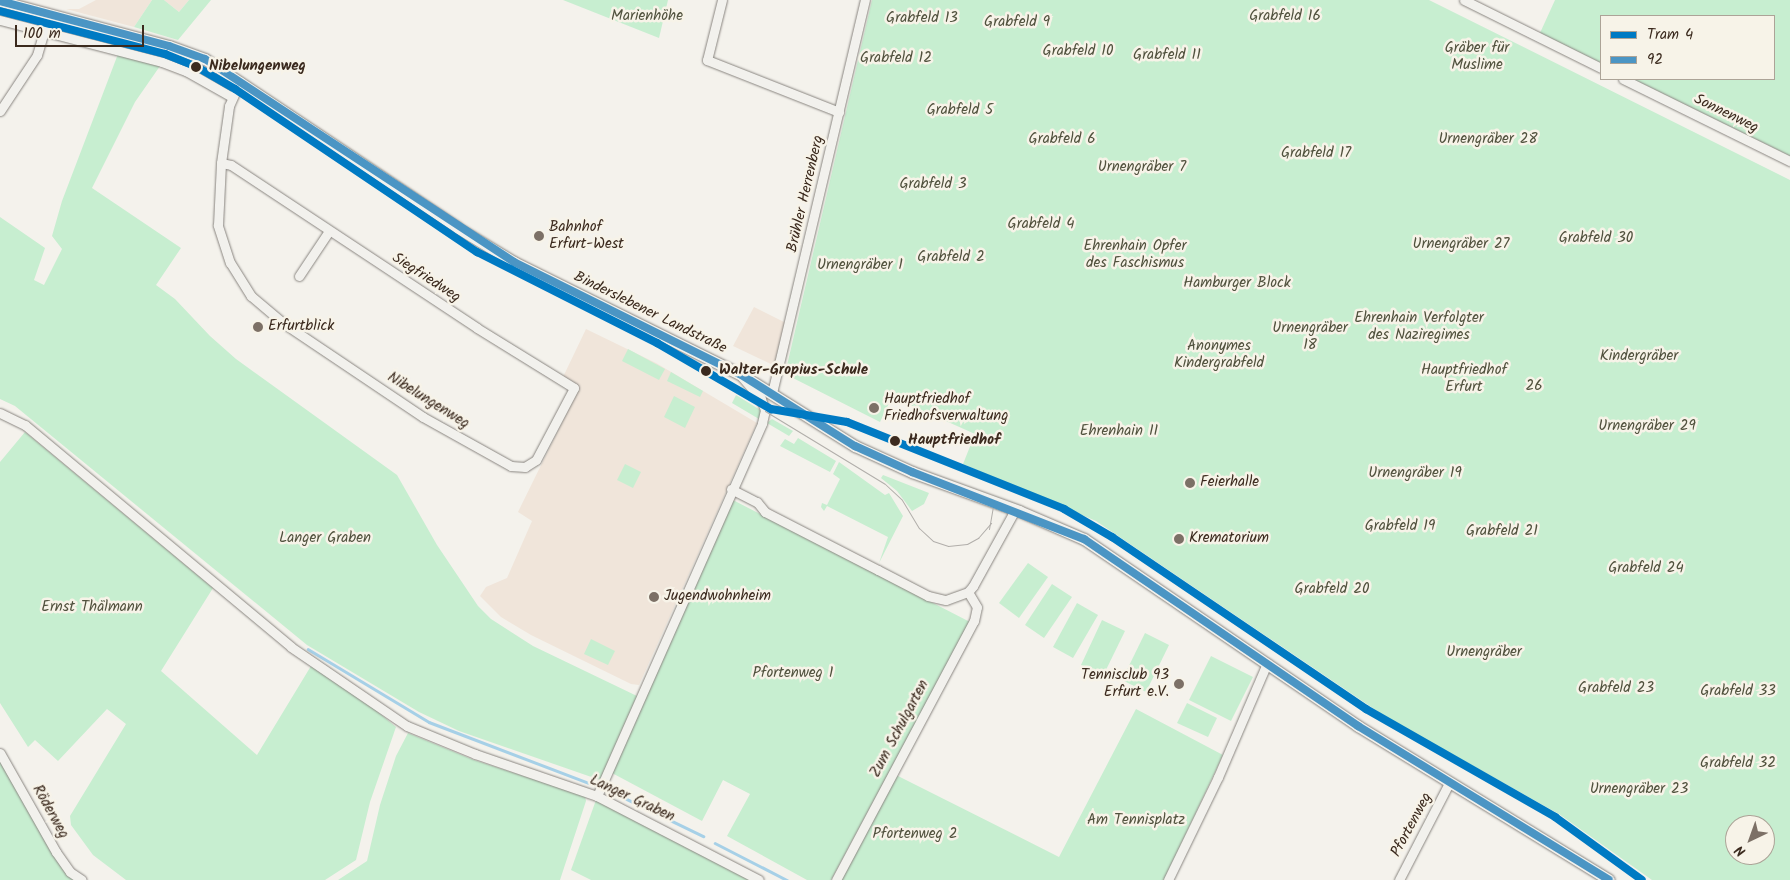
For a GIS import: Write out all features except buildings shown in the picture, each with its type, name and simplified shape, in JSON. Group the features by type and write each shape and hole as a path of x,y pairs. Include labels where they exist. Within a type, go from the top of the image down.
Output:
{"main road":[{"name":"Binderslebener Landstraße","path":"0,1 169,46 205,59 492,250 740,374 855,446 912,472 1015,510 1084,539 1109,554 1267,664 1449,783 1609,880"}],"street":[{"path":"722,0 707,60 839,112"},
{"name":"Brühler Herrenberg","path":"772,393 865,0"},
{"path":"1464,0 1600,68"},
{"path":"0,111 36,55 49,14"},
{"path":"0,20 162,62 186,71 232,97"},
{"name":"Sonnenweg","path":"1625,80 1790,161"},
{"name":"Nibelungenweg","path":"240,81 232,97 221,163 218,208 220,239 242,283 273,316 423,417 511,466 525,467 536,460 551,433"},
{"name":"Siegfriedweg","path":"221,163 231,166 574,388 551,433"},
{"path":"300,276 329,231"},
{"path":"597,796 765,412 761,398 740,374"},
{"name":"Langer Graben","path":"0,412 26,425 291,647 406,726 475,754 597,796 760,880"},
{"path":"731,489 757,502 765,512 928,596 946,600 968,592 988,563 1015,510"},
{"name":"Zum Schulgarten","path":"836,880 974,621 977,607 968,592"},
{"path":"1168,880 1218,777 1267,664"},
{"name":"Röderweg","path":"0,753 56,852 70,872 82,880"},
{"name":"Pfortenweg","path":"1400,880 1449,783"}],"shaded area":[{"path":"96,0 152,0 134,27 66,9 79,9"},
{"path":"164,0 189,0 179,12"},
{"path":"754,307 786,323 775,366 733,346"},
{"path":"586,329 656,363 757,423 639,685 631,684 531,635 501,617 480,596 486,587 507,578 532,521 518,512 579,388 563,377"}],"green space":[{"path":"152,0 164,0 179,12 189,0 211,0 178,40 134,27"},
{"name":"Marienhöhe","path":"563,0 668,0 659,38"},
{"name":"Hauptfriedhof Erfurt","path":"872,0 1429,0 1790,180 1790,880 1652,880 1559,814 1386,717 1096,521 963,464 975,434 892,397 880,422 785,374"},
{"path":"1555,0 1790,0 1790,156 1635,80 1775,80 1775,15 1600,15 1600,63 1540,33"},
{"name":"Langer Graben","path":"118,54 160,66 135,102 92,188 181,248 156,285 175,299 210,336 236,359 397,475 437,545 478,606 491,619 533,646 637,696 600,780 459,731 419,712 307,645 15,406 0,399 0,217 45,248 34,280 44,285 62,249 52,236 62,201"},
{"path":"628,349 665,369 659,380 622,361"},
{"path":"671,372 703,391 700,397 667,381"},
{"path":"736,395 762,411 759,419 732,403"},
{"path":"674,396 695,407 685,428 664,417"},
{"path":"772,419 793,431 789,436 767,423"},
{"name":"Ernst Thälmann","path":"25,432 213,588 161,671 257,755 311,666 366,702 396,727 370,802 356,860 325,880 126,880 93,855 71,825 70,816 126,724 107,709 58,761 35,740 28,747 0,703 0,462"},
{"path":"798,438 836,461 830,472 780,446 785,439 794,444"},
{"path":"839,462 885,495 889,493 903,516 879,563 888,537 827,506 824,511 821,507 822,503 827,505 840,479 833,474"},
{"path":"625,464 641,472 633,488 617,480"},
{"path":"883,475 929,493 924,504 912,511 897,491 881,478"},
{"name":"Pfortenweg 1","path":"731,499 970,622 831,880 807,880 727,836 750,794 723,780 702,821 612,773"},
{"path":"1028,563 1048,577 1019,618 999,603"},
{"path":"1052,584 1072,597 1044,638 1025,625"},
{"path":"1077,603 1098,615 1073,658 1053,647"},
{"path":"1102,620 1125,631 1103,676 1081,665"},
{"path":"1145,633 1169,645 1146,692 1122,680"},
{"path":"591,639 615,651 608,665 584,654"},
{"path":"1211,656 1253,677 1231,721 1189,700"},
{"path":"1187,703 1217,718 1208,737 1177,723"},
{"path":"1136,709 1223,755 1164,880 841,880 896,775 1059,857"},
{"path":"408,733 474,760 585,796 586,801 560,880 338,880 367,861 380,805 396,756"},
{"path":"0,761 75,880 0,880"},
{"path":"596,800 754,880 591,880 571,870"}],"waterway":[{"path":"308,649 429,722 589,783"},
{"path":"608,790 703,836"},
{"path":"715,843 787,880"}],"tram line":[{"name":"4","path":"0,11 165,54 197,67 235,89 477,252 657,343 771,409 847,422 1064,509 1112,537 1366,709 1555,817 1642,880"},
{"path":"765,411 885,484 902,500 919,528 933,541 948,546 967,544 978,538 991,523"},
{"path":"989,529 994,502"}],"transit line":[{"name":"92","path":"0,1 169,46 205,59 514,262 740,374 855,446 912,472 1084,539 1358,726 1609,880"}],"place":[{"name":"Nibelungenweg","path":"196,67"},
{"name":"Bahnhof Erfurt-West","path":"539,236"},
{"name":"Erfurtblick","path":"258,327"},
{"name":"Walter-Gropius-Schule","path":"706,371"},
{"name":"Hauptfriedhof Friedhofsverwaltung","path":"874,408"},
{"name":"Hauptfriedhof","path":"895,441"},
{"name":"Feierhalle","path":"1190,483"},
{"name":"Krematorium","path":"1179,539"},
{"name":"Jugendwohnheim","path":"654,597"},
{"name":"Tennisclub 93 Erfurt e.V.","path":"1179,684"}],"park label":[{"name":"Grabfeld 16","path":"1285,17"},
{"name":"Grabfeld 13","path":"922,19"},
{"name":"Grabfeld 9","path":"1017,23"},
{"name":"Grabfeld 10","path":"1078,52"},
{"name":"Grabfeld 11","path":"1167,56"},
{"name":"Gräber für Muslime","path":"1477,56"},
{"name":"Grabfeld 12","path":"896,59"},
{"name":"Grabfeld 5","path":"960,111"},
{"name":"Grabfeld 6","path":"1062,140"},
{"name":"Urnengräber 28","path":"1488,140"},
{"name":"Grabfeld 17","path":"1316,154"},
{"name":"Urnengräber 7","path":"1142,168"},
{"name":"Grabfeld 3","path":"933,185"},
{"name":"Grabfeld 4","path":"1041,225"},
{"name":"Grabfeld 30","path":"1596,239"},
{"name":"Urnengräber 27","path":"1461,245"},
{"name":"Ehrenhain Opfer des Faschismus","path":"1135,254"},
{"name":"Grabfeld 2","path":"951,258"},
{"name":"Urnengräber 1","path":"860,266"},
{"name":"Hamburger Block","path":"1237,284"},
{"name":"Ehrenhain Verfolgter des Naziregimes","path":"1419,326"},
{"name":"Urnengräber 18","path":"1310,336"},
{"name":"Anonymes Kindergrabfeld","path":"1219,354"},
{"name":"Kindergräber","path":"1639,357"},
{"name":"26","path":"1534,387"},
{"name":"Urnengräber 29","path":"1647,427"},
{"name":"Ehrenhain II","path":"1119,432"},
{"name":"Urnengräber 19","path":"1415,474"},
{"name":"Grabfeld 19","path":"1400,527"},
{"name":"Grabfeld 21","path":"1502,532"},
{"name":"Grabfeld 24","path":"1646,569"},
{"name":"Grabfeld 20","path":"1332,590"},
{"name":"Urnengräber","path":"1484,653"},
{"name":"Grabfeld 23","path":"1616,689"},
{"name":"Grabfeld 33","path":"1738,692"},
{"name":"Grabfeld 32","path":"1738,764"},
{"name":"Urnengräber 23","path":"1639,790"},
{"name":"Am Tennisplatz","path":"1136,821"},
{"name":"Pfortenweg 2","path":"915,835"}]}
